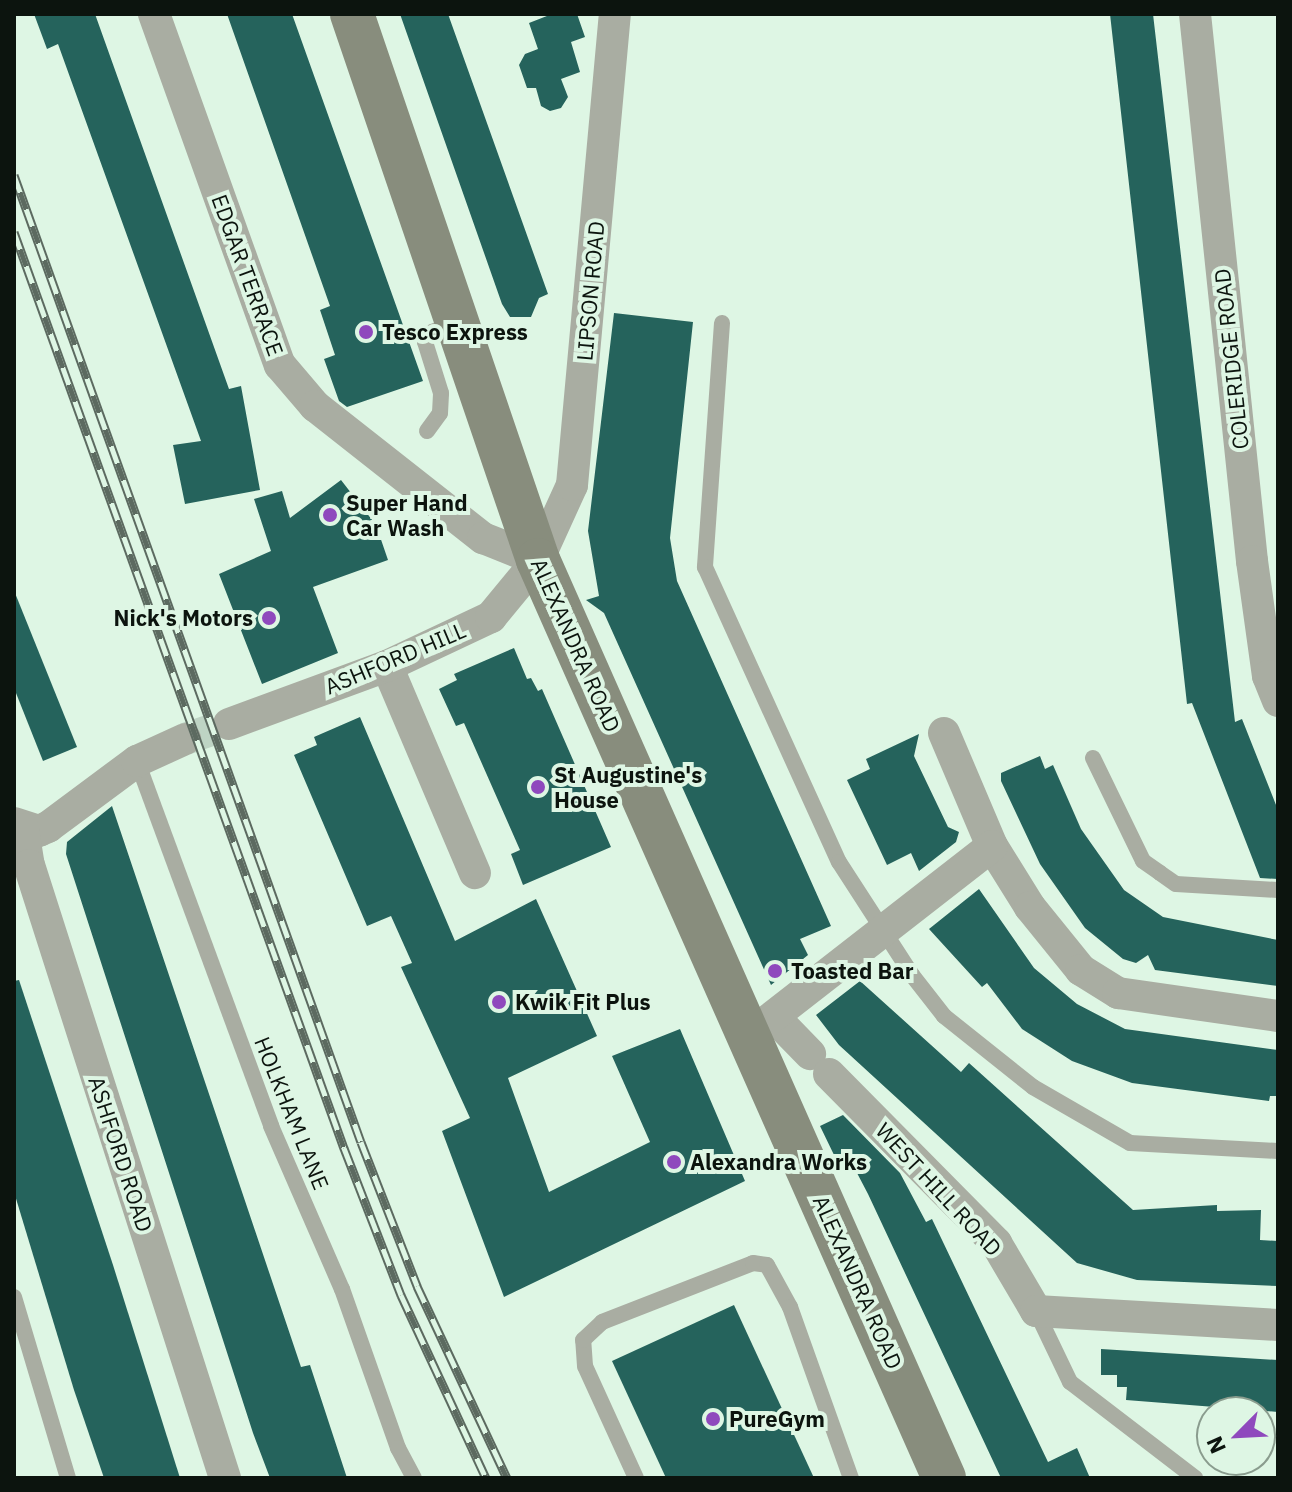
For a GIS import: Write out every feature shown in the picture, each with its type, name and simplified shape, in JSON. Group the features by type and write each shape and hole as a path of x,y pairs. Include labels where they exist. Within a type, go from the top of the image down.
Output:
{"main road":[{"name":"ALEXANDRA ROAD","path":"352,14 538,560 762,1027 944,1478"}],"street":[{"name":"EDGAR TERRACE","path":"154,14 280,365 315,406 483,538 538,560"},
{"name":"LIPSON ROAD","path":"538,560 572,485 615,14"},
{"name":"COLERIDGE ROAD","path":"1195,14 1275,684"},
{"name":"ASHFORD HILL","path":"229,724 387,666 491,617 538,560"},
{"path":"387,666 475,873"},
{"path":"944,733 992,846 1030,907 1081,970 1118,993 1278,1016"},
{"path":"17,832 48,827 137,761 185,739"},
{"name":"ASHFORD ROAD","path":"17,832 225,1478"},
{"path":"762,1027 992,846"},
{"name":"WEST HILL ROAD","path":"762,1027 819,1064 996,1243 1036,1311"},
{"path":"1036,1311 1278,1325"}],"lane":[{"path":"427,431 440,413 441,393 425,342 432,332 457,322"},
{"path":"722,323 705,567 839,862 944,1016 1033,1087 1130,1143 1278,1151"},
{"path":"1093,758 1136,848 1160,873 1176,884 1278,890"},
{"name":"HOLKHAM LANE","path":"137,761 271,1126 342,1289 398,1448 414,1478"},
{"path":"636,1478 585,1366 583,1340 602,1322 753,1263 767,1265 790,1307 851,1478"},
{"path":"14,1297 68,1478"},
{"path":"1036,1311 1070,1382 1195,1478"}],"building":[{"path":"34,14 95,14 229,389 241,386 260,490 185,504 173,445 201,441 58,44 47,49"},
{"path":"227,14 292,14 423,381 347,407 339,401 324,359 335,355 320,310 330,306"},
{"path":"400,14 448,14 548,294 539,298 531,317 510,317 502,304"},
{"path":"552,14 577,14 585,37 571,42 580,72 561,79 568,97 561,108 550,111 541,106 536,88 527,88 519,65 525,54 538,49 529,23"},
{"path":"1110,14 1153,14 1235,722 1242,719 1278,810 1278,879 1260,878 1192,703 1187,704"},
{"path":"614,313 693,322 670,538 677,581 831,926 800,939 808,955 771,985 604,613 586,600 599,596 588,531"},
{"path":"341,480 376,525 388,560 313,587 338,653 262,684 219,574 271,551 254,499 282,491 290,518"},
{"path":"15,593 77,747 43,761 14,688"},
{"name":"St Augustine's House","path":"514,648 527,679 531,678 538,691 542,689 611,847 523,885 511,854 520,850 464,723 456,726 439,689 457,680 454,674"},
{"path":"360,717 455,941 536,899 597,1036 508,1078 549,1192 650,1142 612,1056 680,1029 745,1181 504,1297 442,1131 470,1118 401,967 412,963 391,916 367,926 294,755 317,745 314,737"},
{"path":"919,734 914,756 948,827 959,832 956,842 919,871 911,853 887,865 847,780 870,769 866,759"},
{"path":"1040,756 1045,769 1053,765 1081,829 1124,890 1163,917 1278,940 1278,986 1155,970 1148,955 1136,963 1123,959 1085,928 1040,864 1001,781 1001,773"},
{"path":"112,806 301,1367 310,1365 347,1478 270,1478 253,1433 66,854 67,842"},
{"path":"979,889 1034,968 1077,1004 1125,1029 1278,1050 1278,1096 1270,1096 1269,1101 1132,1083 1072,1061 1022,1029 987,983 982,987 929,929"},
{"path":"19,980 180,1478 104,1478 74,1390 14,1192 14,981"},
{"path":"860,981 961,1072 969,1063 1133,1210 1217,1205 1217,1211 1261,1210 1260,1240 1278,1241 1278,1286 1137,1280 1077,1263 839,1045 816,1015"},
{"path":"843,1115 900,1173 926,1222 932,1219 1048,1462 1077,1448 1090,1478 1001,1478 868,1194 846,1152 835,1157 820,1126"},
{"name":"PureGym","path":"734,1305 814,1478 666,1478 612,1361"},
{"path":"1101,1349 1278,1360 1278,1412 1276,1396 1196,1396 1196,1406 1126,1400 1127,1387 1117,1387 1117,1375 1101,1375"}],"tunnel":[{"path":"185,739 229,724"}],"railway":[{"path":"14,175 361,1142 417,1286 507,1478"},
{"path":"14,232 344,1148 401,1295 486,1478"}],"place":[{"name":"Tesco Express","path":"366,332"},
{"name":"Super Hand Car Wash","path":"330,515"},
{"name":"Nick's Motors","path":"269,618"},
{"name":"St Augustine's House","path":"538,787"},
{"name":"Toasted Bar","path":"775,971"},
{"name":"Kwik Fit Plus","path":"499,1002"},
{"name":"Alexandra Works","path":"674,1162"},
{"name":"PureGym","path":"713,1419"}]}
